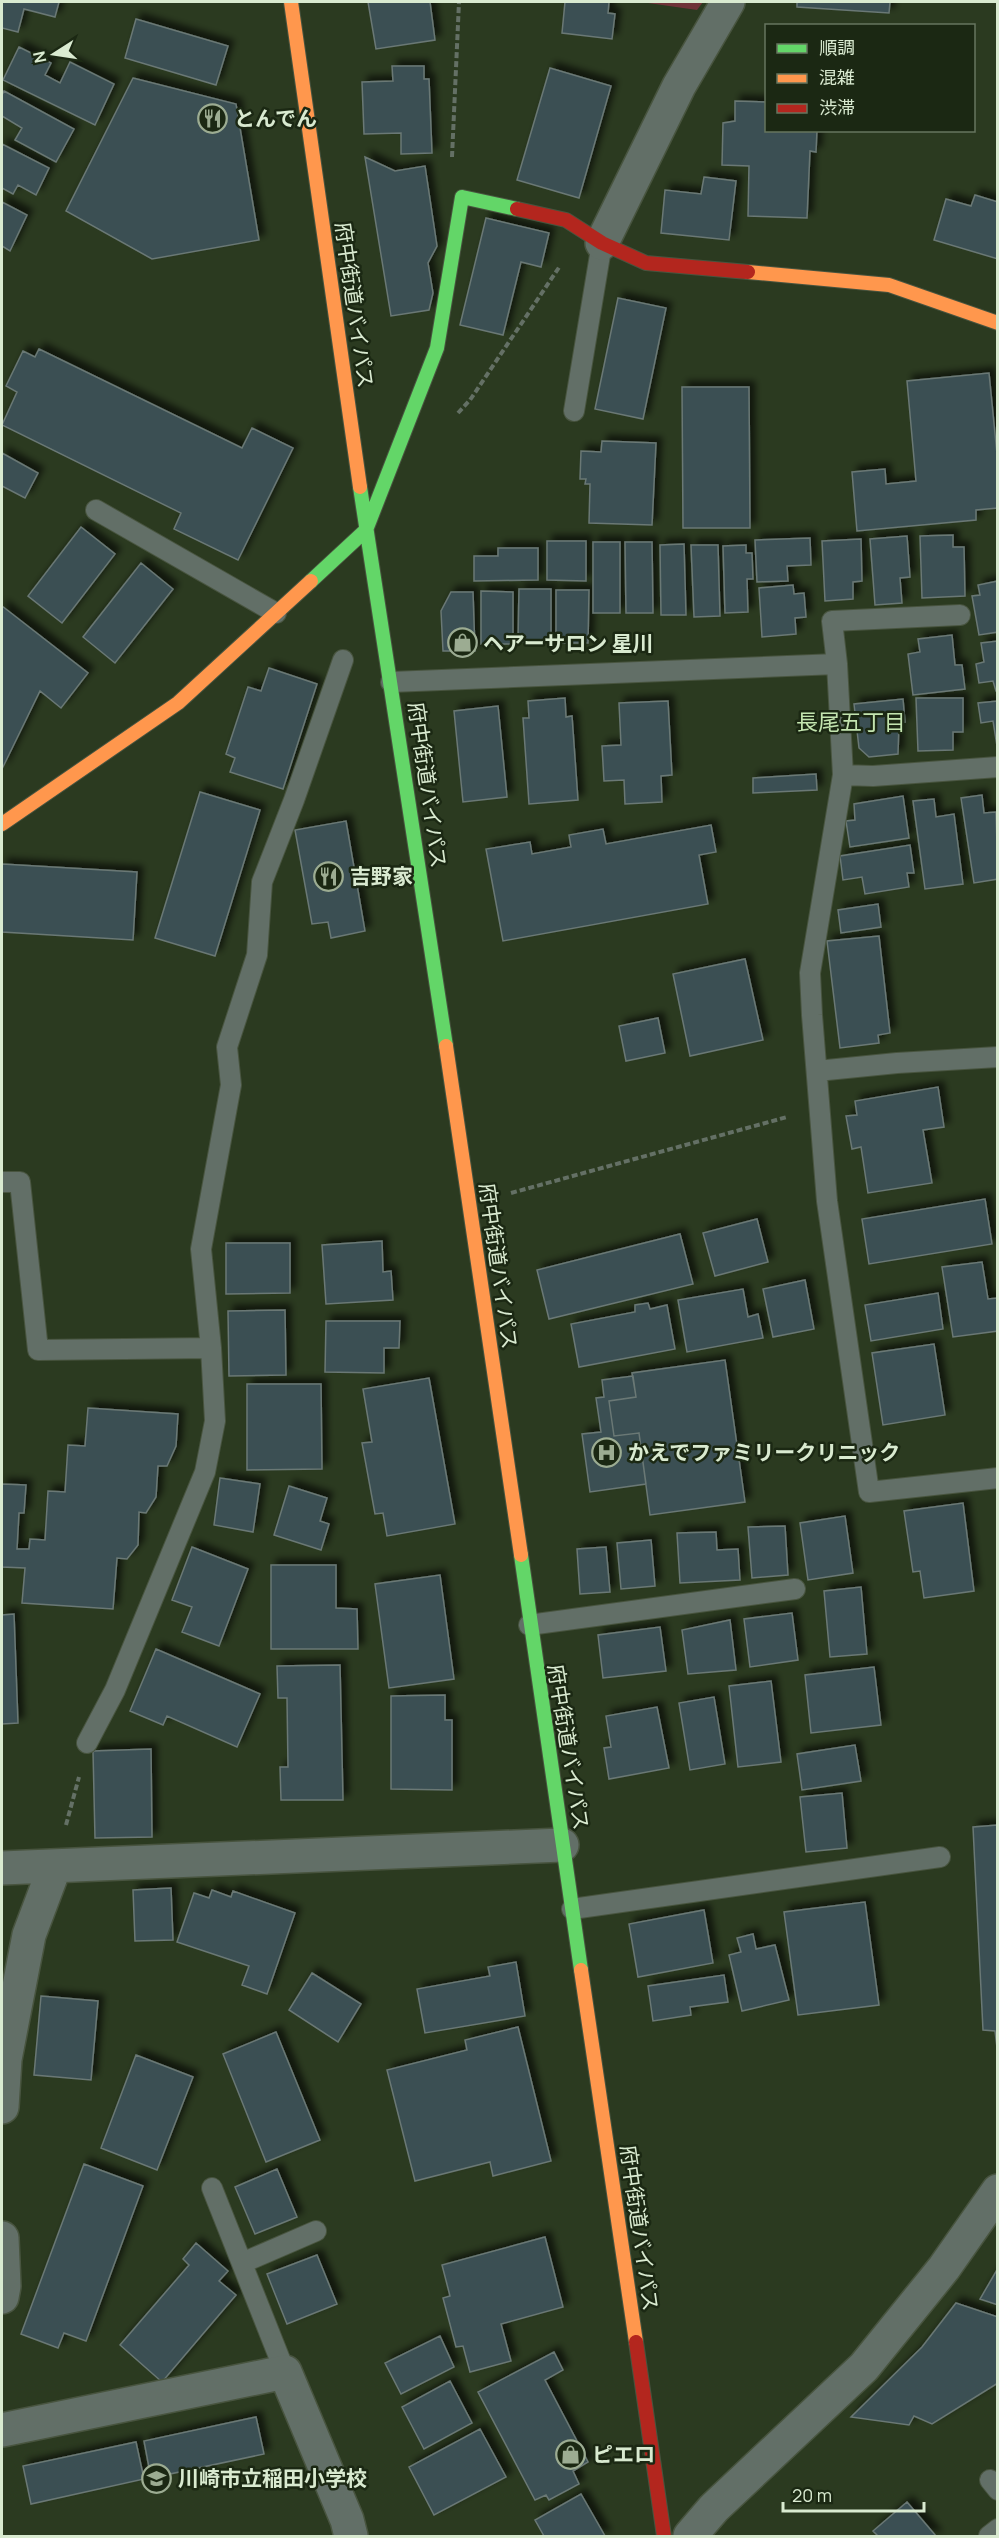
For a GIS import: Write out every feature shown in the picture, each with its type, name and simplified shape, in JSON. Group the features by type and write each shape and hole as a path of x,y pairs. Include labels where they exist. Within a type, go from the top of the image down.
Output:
{"street":[{"name":"府中街道バイパス","path":"291,2 366,530 391,682 664,2536"},
{"path":"602,243 679,86 728,2"},
{"path":"2,824 178,703 366,530 437,348 462,197 566,219 602,243 646,263 889,285 998,323"},
{"path":"2,1868 562,1845"},
{"path":"2,2107 5,2059 29,1935 55,1866"},
{"path":"690,2536 714,2508 864,2367 944,2268 998,2191"},
{"path":"2,2238 4,2286 2,2297"},
{"path":"2,2430 285,2372 347,2520 351,2536"}],"lane":[{"path":"574,411 602,243"},
{"path":"96,510 276,613"},
{"path":"960,615 832,621 837,664 843,775 810,973 827,1201 869,1492 998,1478"},
{"path":"87,1743 115,1690 206,1472 215,1421 211,1348 201,1250 231,1085 227,1047 257,955 262,882 294,800 343,660"},
{"path":"391,682 837,664"},
{"path":"843,775 873,776 998,766"},
{"path":"817,1071 897,1063 998,1057"},
{"path":"2,1182 20,1182 38,1350 211,1348"},
{"path":"529,1625 795,1590"},
{"path":"572,1909 940,1857"},
{"path":"212,2188 285,2372"},
{"path":"242,2263 316,2231"},
{"path":"989,2536 998,2529"}],"path":[{"path":"459,2 451,174 462,197"},
{"path":"455,417 470,400 573,246 602,243"},
{"path":"501,1196 820,1108"},
{"path":"55,1866 87,1743"}],"shaded area":[{"path":"641,2 703,2 697,10"}],"building":[{"path":"2,2 59,2 55,17 24,9 18,32 2,28"},
{"path":"368,2 430,2 435,40 376,49"},
{"path":"565,2 609,2 608,13 615,14 612,39 562,33"},
{"path":"797,2 890,2 889,13 797,7"},
{"path":"136,19 228,46 216,85 125,58"},
{"path":"19,47 51,63 45,75 60,83 70,62 114,84 95,125 3,80"},
{"path":"392,66 424,66 424,79 429,79 432,153 401,154 401,133 364,134 362,82 393,81"},
{"path":"550,68 611,86 579,198 517,180"},
{"path":"133,78 236,104 259,240 152,259 66,211"},
{"path":"4,91 74,129 56,162 15,140 22,128 2,116"},
{"path":"735,101 765,102 765,132 817,132 816,152 810,151 807,218 748,216 749,166 722,165 723,123 735,121"},
{"path":"2,144 49,168 36,195 18,185 13,194 2,188"},
{"path":"365,157 395,171 425,166 437,246 428,263 433,293 429,310 391,316"},
{"path":"704,177 736,181 729,240 661,233 665,190 701,194"},
{"path":"975,195 998,202 998,259 934,240 946,199 971,206"},
{"path":"2,202 27,215 10,251 2,246"},
{"path":"486,218 549,233 541,267 521,262 503,335 460,325"},
{"path":"618,298 666,308 643,419 595,409"},
{"path":"39,349 242,448 252,428 293,448 238,560 174,529 181,513 2,425 17,392 6,386 23,351 35,357"},
{"path":"989,373 998,464 998,508 976,510 976,520 857,531 852,472 885,469 886,484 916,481 907,381"},
{"path":"682,387 749,387 750,528 683,528"},
{"path":"602,441 656,443 652,525 589,523 590,484 585,484 586,479 580,479 581,451 601,452"},
{"path":"2,453 38,473 25,498 2,486"},
{"path":"81,527 115,554 62,623 28,596"},
{"path":"953,535 953,547 964,547 965,596 922,598 920,536"},
{"path":"907,536 910,577 900,578 902,603 875,605 870,539"},
{"path":"810,538 811,565 787,566 788,581 757,582 755,540"},
{"path":"861,539 862,581 853,582 853,599 825,601 822,541"},
{"path":"547,541 586,541 586,581 547,580"},
{"path":"593,542 620,542 620,613 593,613"},
{"path":"625,542 652,542 653,613 626,613"},
{"path":"684,544 686,615 661,615 660,545"},
{"path":"691,545 718,545 720,616 694,617"},
{"path":"746,545 746,553 752,553 753,579 747,579 748,612 725,613 723,546"},
{"path":"498,548 538,548 538,580 474,581 474,556 498,556"},
{"path":"141,563 173,589 115,663 83,637"},
{"path":"998,581 998,632 979,635 972,596 980,595 978,585"},
{"path":"793,585 794,594 804,593 806,617 795,618 796,634 762,637 759,588"},
{"path":"519,589 551,589 551,642 518,642"},
{"path":"556,590 589,590 588,643 556,643"},
{"path":"481,591 513,592 513,644 481,644"},
{"path":"451,592 473,592 475,651 443,651 441,611"},
{"path":"2,606 88,673 61,708 40,691 2,769"},
{"path":"952,635 955,665 962,665 965,689 913,695 908,654 920,652 918,639"},
{"path":"998,641 998,691 996,691 993,681 979,683 976,664 984,662 981,643"},
{"path":"269,668 317,684 283,789 230,772 235,758 226,754 248,687 261,691"},
{"path":"565,698 566,717 572,716 578,800 529,804 523,718 529,718 528,701"},
{"path":"916,698 963,698 963,732 953,732 953,750 918,751"},
{"path":"903,699 905,722 899,723 898,754 869,757 859,748 854,704"},
{"path":"668,701 672,775 661,776 662,802 625,804 624,780 604,781 602,746 621,745 619,703"},
{"path":"998,701 997,746 993,721 981,723 978,703"},
{"path":"498,706 507,797 463,802 454,711"},
{"path":"816,774 817,790 753,793 753,778"},
{"path":"200,792 260,810 215,956 155,938"},
{"path":"982,795 984,813 996,812 998,879 974,883 961,798"},
{"path":"903,796 909,838 850,847 846,821 855,820 854,804"},
{"path":"934,799 936,817 954,814 963,884 925,889 913,801"},
{"name":"吉野家","path":"346,821 365,931 331,938 328,922 312,924 295,830"},
{"path":"711,825 716,852 699,855 708,904 503,941 486,849 530,842 532,854 571,847 569,835 603,829 606,844"},
{"path":"910,845 914,873 907,873 909,887 865,894 862,877 843,880 840,856"},
{"path":"2,864 137,872 133,940 2,932"},
{"path":"878,904 881,927 841,933 838,910"},
{"path":"879,936 890,1033 878,1035 879,1043 840,1048 827,941"},
{"path":"745,959 763,1040 690,1056 673,974"},
{"path":"658,1018 665,1053 626,1061 619,1026"},
{"path":"938,1087 944,1127 923,1130 932,1183 868,1193 861,1147 852,1149 846,1116 857,1115 855,1101"},
{"path":"985,1199 992,1244 869,1264 862,1219"},
{"path":"757,1219 768,1262 715,1276 703,1233"},
{"path":"680,1234 693,1284 549,1319 537,1270"},
{"path":"382,1241 383,1272 391,1271 393,1300 326,1304 322,1245"},
{"path":"226,1243 290,1243 290,1293 226,1294"},
{"path":"982,1262 988,1299 998,1298 998,1331 953,1337 942,1267"},
{"path":"805,1280 814,1329 773,1337 763,1289"},
{"path":"743,1289 748,1317 758,1314 763,1338 687,1352 678,1300"},
{"path":"938,1293 943,1329 871,1341 865,1305"},
{"path":"648,1303 650,1309 667,1305 675,1349 579,1367 571,1324 635,1312 635,1305"},
{"path":"285,1310 286,1375 229,1376 228,1311"},
{"path":"326,1321 400,1321 399,1348 384,1348 384,1373 325,1372"},
{"path":"934,1344 945,1415 883,1425 872,1353"},
{"path":"725,1360 745,1502 650,1515 639,1433 614,1436 609,1401 636,1397 632,1373"},
{"path":"633,1376 636,1397 609,1401 614,1436 639,1433 646,1484 590,1492 582,1434 601,1432 596,1398 604,1397 602,1380"},
{"path":"429,1378 455,1524 387,1536 383,1513 375,1514 362,1443 372,1442 363,1389"},
{"path":"247,1384 321,1384 322,1469 247,1470"},
{"path":"88,1408 178,1414 176,1446 167,1466 158,1466 156,1497 146,1513 139,1512 138,1545 127,1559 117,1558 113,1609 22,1603 25,1568 2,1567 2,1484 26,1485 24,1513 19,1513 17,1549 29,1549 30,1539 45,1540 48,1491 65,1492 68,1445 85,1446"},
{"path":"220,1478 260,1484 253,1532 214,1525"},
{"path":"289,1486 327,1498 320,1521 329,1524 321,1550 274,1535"},
{"path":"963,1503 974,1591 924,1598 920,1571 913,1572 904,1511"},
{"path":"845,1516 853,1573 808,1580 800,1523"},
{"path":"785,1526 788,1575 752,1578 748,1527"},
{"path":"716,1532 717,1550 738,1549 740,1580 680,1583 677,1533"},
{"path":"651,1540 655,1586 621,1589 617,1543"},
{"path":"192,1547 248,1569 219,1646 182,1632 192,1607 172,1600"},
{"path":"606,1547 610,1592 580,1594 577,1549"},
{"path":"271,1565 336,1565 336,1608 357,1609 358,1649 271,1649"},
{"path":"440,1575 454,1679 389,1688 375,1584"},
{"path":"861,1587 867,1654 830,1657 824,1591"},
{"path":"792,1613 798,1660 750,1667 744,1619"},
{"path":"14,1614 18,1723 2,1724 2,1615"},
{"path":"730,1620 736,1670 688,1674 682,1630"},
{"path":"660,1627 666,1671 603,1678 598,1635"},
{"path":"156,1649 260,1694 237,1747 167,1716 163,1725 130,1711"},
{"path":"340,1665 343,1800 281,1800 280,1767 288,1767 287,1698 278,1698 277,1666"},
{"path":"874,1667 881,1725 811,1733 805,1675"},
{"path":"771,1681 781,1762 738,1767 729,1686"},
{"path":"445,1695 445,1720 452,1720 452,1790 391,1789 391,1696"},
{"path":"714,1697 725,1764 690,1770 679,1703"},
{"path":"657,1707 669,1768 609,1779 604,1748 611,1747 606,1716"},
{"path":"855,1745 861,1781 802,1790 797,1754"},
{"path":"151,1749 152,1837 95,1838 93,1751"},
{"path":"842,1793 847,1848 806,1852 800,1797"},
{"path":"998,1825 998,2056 995,2031 983,2030 973,1827"},
{"path":"171,1888 173,1940 135,1941 133,1890"},
{"path":"212,1890 231,1897 233,1891 295,1913 267,1994 242,1985 249,1966 177,1942 194,1893 209,1898"},
{"path":"865,1902 879,2005 798,2015 784,1912"},
{"path":"704,1910 713,1963 638,1977 629,1924"},
{"path":"753,1934 756,1949 775,1945 789,2000 742,2011 729,1955 741,1952 737,1938"},
{"path":"516,1962 525,2016 425,2033 417,1989 490,1976 488,1967"},
{"path":"312,1973 361,2004 338,2042 289,2010"},
{"path":"724,1975 728,2002 690,2007 691,2015 653,2021 648,1986"},
{"path":"41,1996 98,2001 91,2080 34,2075"},
{"path":"518,2027 551,2161 493,2176 490,2162 415,2181 387,2070 467,2050 465,2040"},
{"path":"276,2032 320,2140 266,2162 223,2054"},
{"path":"136,2055 193,2077 157,2170 101,2148"},
{"path":"84,2164 143,2186 86,2341 64,2333 58,2348 21,2334"},
{"path":"277,2169 297,2217 255,2234 235,2187"},
{"path":"545,2237 563,2307 501,2324 511,2361 470,2372 463,2346 456,2347 443,2298 450,2296 442,2265"},
{"path":"196,2243 228,2271 219,2281 236,2295 162,2382 120,2345 189,2265 183,2259"},
{"path":"317,2255 337,2304 287,2324 267,2274"},
{"path":"998,2268 998,2305 980,2299"},
{"path":"956,2303 998,2317 998,2383 932,2424 914,2416 909,2425 851,2417 922,2347"},
{"path":"440,2336 454,2367 401,2394 385,2363"},
{"path":"554,2352 563,2370 545,2380 588,2462 573,2471 579,2484 549,2500 546,2495 535,2500 478,2392"},
{"path":"450,2381 472,2423 424,2449 402,2407"},
{"path":"256,2417 264,2454 151,2478 144,2441"},
{"path":"480,2429 506,2477 434,2515 409,2467"},
{"path":"136,2442 144,2479 31,2504 23,2466"},
{"path":"581,2494 605,2536 544,2536 535,2520"},
{"path":"907,2502 936,2536 878,2536 873,2531"}],"traffic: fast":[{"path":"311,581 366,530 437,348 462,197 517,209"},
{"path":"360,487 446,1046"},
{"path":"521,1555 581,1970"}],"traffic: slow":[{"path":"291,2 360,487"},
{"path":"748,272 889,285 998,323"},
{"path":"2,824 178,703 311,581"},
{"path":"446,1046 521,1555"},
{"path":"581,1970 636,2342"}],"traffic: jam":[{"path":"517,209 566,220 602,243 646,263 748,272"},
{"path":"636,2342 664,2536"}],"place":[{"name":"とんでん","path":"213,118"},
{"name":"ヘアーサロン 星川","path":"462,643"},
{"name":"吉野家","path":"329,876"},
{"name":"かえでファミリークリニック","path":"607,1452"},
{"name":"ピエロ","path":"571,2454"},
{"name":"川崎市立稲田小学校","path":"157,2478"}],"district":[{"name":"長尾五丁目","path":"851,722"}]}
